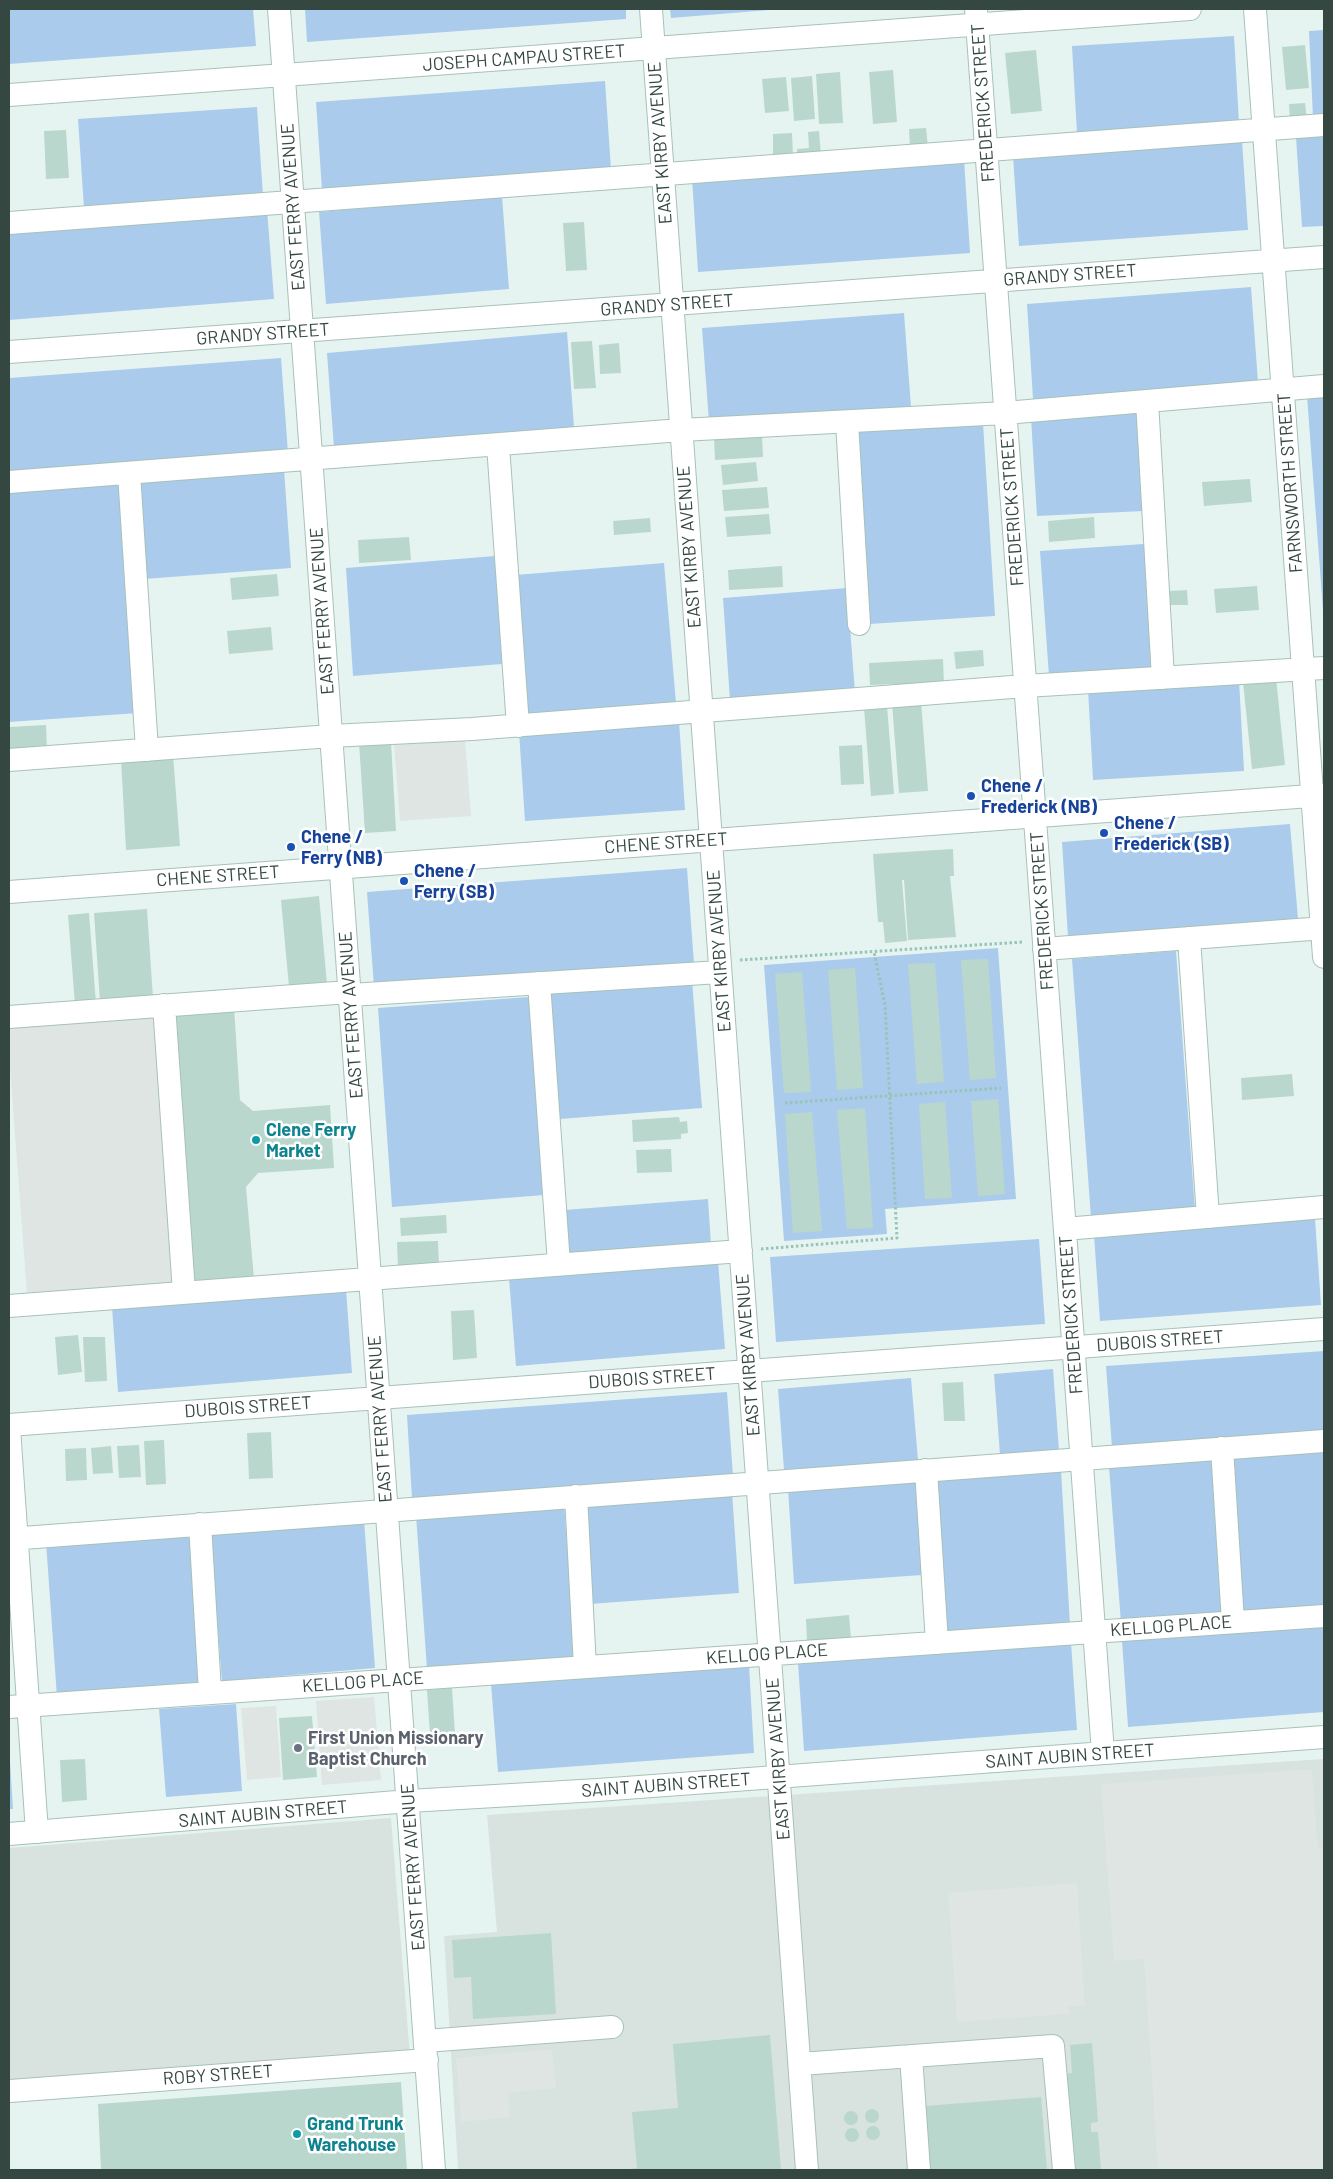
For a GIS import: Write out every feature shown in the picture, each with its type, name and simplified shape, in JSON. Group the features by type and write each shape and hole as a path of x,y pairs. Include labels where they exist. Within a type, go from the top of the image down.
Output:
{"street":[{"name":"EAST FERRY AVENUE","path":"279,9 434,2170"},
{"name":"EAST KIRBY AVENUE","path":"650,9 807,2170"},
{"name":"JOSEPH CAMPAU STREET","path":"9,95 653,48 977,16 1190,9"},
{"name":"FARNSWORTH STREET","path":"1255,9 1283,389 1314,668 1324,957"},
{"name":"FREDERICK STREET","path":"977,16 1103,1753"},
{"path":"9,223 986,152 1324,125"},
{"name":"GRANDY STREET","path":"9,352 1324,256"},
{"path":"9,482 681,430 1006,413 1324,386"},
{"path":"1147,401 1163,678"},
{"path":"847,422 859,624"},
{"path":"498,445 518,726"},
{"path":"129,473 147,750"},
{"path":"9,760 331,736 518,726 1025,686 1314,668"},
{"name":"CHENE STREET","path":"9,892 1319,796"},
{"path":"1044,945 1189,938 1323,928"},
{"path":"1189,938 1208,1217"},
{"path":"9,1017 164,1005 539,983 720,967"},
{"path":"539,983 559,1264"},
{"path":"164,1005 184,1292"},
{"path":"1065,1230 1324,1207"},
{"path":"9,1306 741,1250"},
{"name":"DUBOIS STREET","path":"9,1426 1324,1329"},
{"path":"9,1426 18,1706 37,1832"},
{"path":"13,1538 1324,1441"},
{"path":"1222,1448 1233,1622"},
{"path":"926,1470 937,1642"},
{"path":"576,1496 585,1667"},
{"path":"200,1524 210,1692"},
{"name":"KELLOG PLACE","path":"18,1706 1324,1616"},
{"name":"SAINT AUBIN STREET","path":"9,1834 409,1802 1324,1737"},
{"name":"ROBY STREET","path":"10,2091 426,2050 612,2027"},
{"path":"800,2064 1053,2046 1064,2170"},
{"path":"911,2056 919,2170"}],"path":[{"path":"720,967 874,952 1044,945"},
{"path":"741,1250 896,1238 885,1005 874,952"},
{"path":"785,1103 1001,1088"}],"shaded area":[{"path":"9,9 253,9 256,46 9,64"},
{"path":"305,9 626,9 626,19 307,42"},
{"path":"670,9 781,9 671,18"},
{"path":"1324,30 1324,118 1313,118 1309,31"},
{"path":"1234,36 1239,123 1077,133 1072,46"},
{"path":"605,81 611,169 322,190 316,102"},
{"path":"257,107 263,196 84,208 78,119"},
{"path":"1324,135 1324,226 1302,227 1296,137"},
{"path":"1242,140 1248,230 1019,246 1013,156"},
{"path":"964,159 970,253 698,272 692,178"},
{"path":"502,196 509,289 326,304 319,212"},
{"path":"267,209 274,299 9,320 9,230"},
{"path":"1251,287 1258,382 1033,399 1027,304"},
{"path":"904,313 911,407 709,422 702,328"},
{"path":"567,332 574,427 334,448 327,353"},
{"path":"281,358 288,453 9,475 9,378"},
{"path":"1324,395 1324,624 1307,396"},
{"path":"1137,411 1144,511 1037,516 1031,418"},
{"path":"983,423 995,616 869,624 856,431"},
{"path":"284,469 291,568 144,579 137,480"},
{"path":"122,483 138,713 9,722 9,491"},
{"path":"1144,544 1152,669 1049,676 1040,551"},
{"path":"495,556 502,664 353,676 346,568"},
{"path":"664,563 676,703 527,715 515,575"},
{"path":"847,588 855,692 730,701 723,598"},
{"path":"1239,680 1244,771 1093,780 1088,689"},
{"path":"679,721 685,810 525,821 519,732"},
{"path":"465,739 471,816 400,821 394,744"},
{"path":"1290,824 1298,919 1068,937 1062,842"},
{"path":"687,868 694,964 374,987 367,892"},
{"path":"998,948 1016,1199 885,1209 887,1234 784,1241 764,965"},
{"path":"1176,951 1195,1210 1091,1218 1072,959"},
{"path":"692,980 702,1108 560,1119 550,991"},
{"path":"529,997 544,1195 392,1207 378,1008"},
{"path":"155,1015 175,1282 27,1294 9,1054 9,1026"},
{"path":"708,1199 711,1245 568,1256 564,1210"},
{"path":"1315,1219 1321,1305 1100,1321 1094,1235"},
{"path":"1039,1239 1045,1324 776,1342 770,1257"},
{"path":"718,1261 725,1349 516,1366 509,1278"},
{"path":"346,1289 352,1373 118,1392 112,1307"},
{"path":"1324,1351 1324,1433 1112,1448 1106,1366"},
{"path":"1053,1369 1059,1451 1000,1455 994,1374"},
{"path":"911,1378 918,1460 784,1470 778,1389"},
{"path":"727,1392 733,1476 412,1498 407,1415"},
{"path":"1324,1451 1324,1609 1240,1615 1228,1458"},
{"path":"1215,1459 1226,1615 1121,1623 1109,1467"},
{"path":"1061,1470 1070,1625 945,1633 934,1479"},
{"path":"915,1480 922,1575 794,1584 788,1489"},
{"path":"732,1492 739,1593 590,1604 583,1503"},
{"path":"564,1503 575,1657 427,1669 416,1515"},
{"path":"364,1520 375,1668 222,1681 210,1533"},
{"path":"192,1532 202,1686 57,1697 46,1542"},
{"path":"1324,1627 1324,1712 1128,1727 1122,1641"},
{"path":"1071,1642 1077,1730 804,1751 798,1663"},
{"path":"749,1665 754,1753 498,1772 491,1684"},
{"path":"374,1697 381,1780 322,1785 316,1701"},
{"path":"236,1704 242,1791 166,1797 159,1709"},
{"path":"276,1706 281,1777 247,1780 241,1708"},
{"path":"9,1744 13,1809 9,1809"},
{"path":"1324,1759 1324,2170 458,2170 444,1936 497,1932 487,1815"},
{"path":"1312,1769 1318,1848 1324,1848 1324,2170 1158,2170 1144,1959 1114,1961 1101,1784"},
{"path":"391,1818 411,2069 9,2101 9,1848"},
{"path":"1077,1883 1085,2005 1068,2007 1069,2014 957,2022 948,1893"},
{"path":"552,2049 556,2088 508,2093 510,2117 461,2122 456,2058"}],"building":[{"path":"1305,45 1309,88 1286,90 1282,47"},
{"path":"1036,50 1042,111 1011,114 1005,53"},
{"path":"893,70 897,122 873,124 869,72"},
{"path":"840,72 843,123 819,124 816,74"},
{"path":"812,76 815,119 794,121 791,78"},
{"path":"786,77 789,111 765,113 762,79"},
{"path":"1305,103 1307,120 1290,122 1289,104"},
{"path":"926,128 928,148 910,149 909,129"},
{"path":"66,130 69,178 46,179 44,131"},
{"path":"819,131 821,154 797,156 797,149 809,148 808,132"},
{"path":"792,133 793,156 773,156 773,134"},
{"path":"584,222 587,270 566,271 563,223"},
{"path":"592,341 596,388 574,389 571,342"},
{"path":"619,343 621,373 600,374 599,345"},
{"path":"762,434 763,457 715,460 714,438"},
{"path":"756,462 758,481 723,485 721,465"},
{"path":"1250,479 1252,502 1204,506 1202,482"},
{"path":"767,487 769,508 724,511 722,490"},
{"path":"769,514 771,534 727,537 725,517"},
{"path":"1094,517 1095,538 1049,542 1048,521"},
{"path":"650,518 651,532 614,535 613,521"},
{"path":"409,537 411,560 359,563 358,540"},
{"path":"782,566 783,587 729,590 728,570"},
{"path":"277,574 279,596 232,600 230,578"},
{"path":"1257,586 1259,610 1216,613 1214,589"},
{"path":"1187,590 1188,605 1168,605 1168,591"},
{"path":"271,627 273,650 229,654 227,631"},
{"path":"983,650 984,666 956,669 954,652"},
{"path":"943,659 944,685 895,689 894,684 870,685 869,663"},
{"path":"1276,678 1285,765 1252,769 1243,682"},
{"path":"921,701 928,791 899,793 892,703"},
{"path":"887,706 894,794 871,796 864,708"},
{"path":"46,725 47,750 10,751 9,727"},
{"path":"391,741 396,831 365,833 359,743"},
{"path":"862,745 864,784 841,785 839,746"},
{"path":"173,755 180,846 126,850 121,759"},
{"path":"953,849 954,876 950,876 956,937 908,940 904,880 902,880 907,941 885,943 883,922 878,922 873,854"},
{"path":"319,896 327,984 289,987 281,900"},
{"path":"147,909 153,998 100,1002 94,913"},
{"path":"89,913 96,1003 75,1005 68,915"},
{"path":"988,959 996,1078 970,1080 961,960"},
{"path":"935,963 944,1082 917,1084 908,964"},
{"path":"855,968 863,1088 837,1090 828,970"},
{"path":"802,972 811,1092 784,1093 775,974"},
{"name":"Clene Ferry Market","path":"234,1007 240,1100 253,1111 330,1105 334,1168 258,1173 246,1187 254,1279 190,1283 170,1011"},
{"path":"1292,1074 1294,1096 1242,1100 1241,1078"},
{"path":"998,1099 1005,1194 978,1196 971,1101"},
{"path":"945,1102 952,1198 925,1199 919,1104"},
{"path":"865,1108 873,1228 847,1229 837,1110"},
{"path":"812,1112 822,1231 793,1233 785,1114"},
{"path":"679,1117 680,1122 687,1121 688,1133 681,1134 681,1139 633,1142 632,1120"},
{"path":"671,1149 672,1172 637,1173 636,1150"},
{"path":"446,1215 447,1233 401,1236 400,1218"},
{"path":"438,1241 439,1266 398,1268 397,1242"},
{"path":"474,1310 477,1358 453,1360 451,1311"},
{"path":"78,1335 82,1372 58,1375 55,1337"},
{"path":"83,1337 105,1337 107,1381 85,1382"},
{"path":"963,1382 965,1421 944,1421 942,1383"},
{"path":"271,1432 273,1478 249,1479 247,1433"},
{"path":"164,1440 166,1484 146,1485 144,1441"},
{"path":"139,1445 141,1477 119,1478 117,1446"},
{"path":"111,1446 113,1473 93,1474 91,1448"},
{"path":"86,1448 87,1480 66,1481 65,1449"},
{"path":"849,1615 851,1638 807,1641 806,1619"},
{"path":"452,1688 455,1734 430,1735 427,1690"},
{"name":"First Union Missionary Baptist Church","path":"312,1716 317,1777 283,1780 279,1718"},
{"path":"85,1759 87,1800 62,1802 60,1760"},
{"path":"551,1933 556,2014 473,2019 471,1977 454,1978 452,1940"},
{"path":"770,2035 781,2170 622,2170 637,2168 632,2112 678,2108 673,2044"},
{"path":"1092,2043 1098,2122 1091,2123 1091,2132 1098,2132 1101,2170 1071,2170 1064,2074 1072,2073 1070,2045"},
{"name":"Grand Trunk Warehouse","path":"401,2082 407,2170 101,2170 98,2104"},
{"path":"1041,2097 1047,2170 929,2170 924,2106"},
{"path":"869,2109 875,2109 879,2116 875,2123 869,2123 865,2119 865,2113"},
{"path":"851,2111 856,2113 858,2118 856,2123 851,2125 846,2123 844,2118 846,2113"},
{"path":"870,2126 876,2126 880,2133 876,2140 870,2140 866,2136 866,2130"},
{"path":"852,2128 857,2130 859,2135 857,2140 852,2142 847,2140 845,2135 847,2130"}],"place":[{"name":"Chene / Frederick (NB)","path":"971,796"},
{"name":"Chene / Frederick (SB)","path":"1104,833"},
{"name":"Chene / Ferry (NB)","path":"291,847"},
{"name":"Chene / Ferry (SB)","path":"404,881"},
{"name":"Clene Ferry Market","path":"256,1140"},
{"name":"First Union Missionary Baptist Church","path":"298,1748"},
{"name":"Grand Trunk Warehouse","path":"297,2134"}]}
